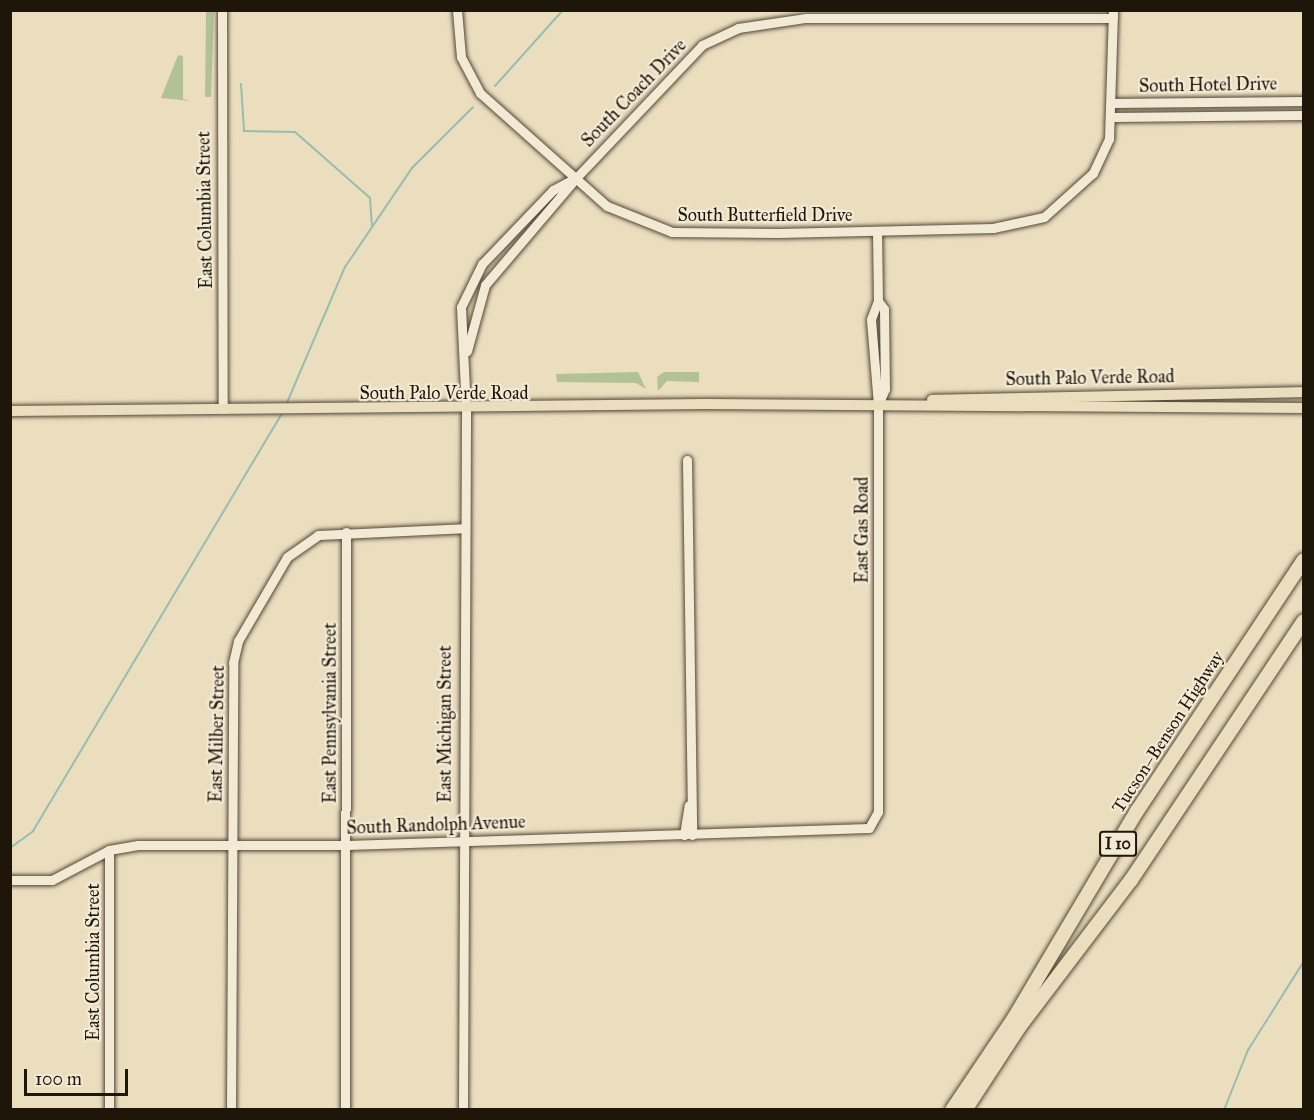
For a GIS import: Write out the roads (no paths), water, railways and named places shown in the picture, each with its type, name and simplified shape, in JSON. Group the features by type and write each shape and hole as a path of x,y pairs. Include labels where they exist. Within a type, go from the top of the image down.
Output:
{"highway":[{"name":"Tucson–Benson Highway","path":"952,1110 1014,1018 1137,811 1304,560"},
{"name":"I 10","path":"965,1110 1020,1026 1131,880 1304,621"},
{"path":"1288,645 1304,626"}],"main road":[{"name":"South Palo Verde Road","path":"878,405 1082,395 1304,392"},
{"path":"1011,406 1082,395"},
{"name":"South Palo Verde Road","path":"10,411 466,410 878,405 1304,408"}],"street":[{"name":"East Columbia Street","path":"222,10 223,409"},
{"name":"South Butterfield Drive","path":"457,10 461,57 480,93 607,206 672,232 877,233 993,228 1044,217 1095,170 1113,117 1113,14"},
{"name":"South Coach Drive","path":"466,360 482,292 576,178 702,45 738,28 808,18 1113,14"},
{"name":"South Hotel Drive","path":"1113,103 1304,101"},
{"path":"1113,117 1122,107 1176,102"},
{"name":"South Hotel Drive","path":"1113,117 1304,116"},
{"name":"South Coach Drive","path":"466,410 466,360 460,326 470,284 553,189 576,178"},
{"name":"East Gas Road","path":"869,828 878,812 878,405 871,318 878,301 877,233"},
{"path":"470,284 482,292"},
{"name":"East Michigan Street","path":"463,1110 461,841 466,410"},
{"path":"687,460 688,835"},
{"name":"East Milber Street","path":"231,1110 233,663 238,641 287,557 318,535 464,528"},
{"name":"East Pennsylvania Street","path":"345,1110 346,532"},
{"name":"South Randolph Avenue","path":"10,880 52,880 109,850 138,845 347,844 869,828"},
{"name":"East Columbia Street","path":"109,850 110,1110"}],"waterway":[{"path":"495,86 563,10"},
{"path":"241,84 244,131 295,132 370,198 372,225"},
{"path":"286,405 345,267 412,168 473,107"},
{"path":"10,848 33,831 282,413"},
{"path":"1224,1110 1248,1050 1304,961"}]}
